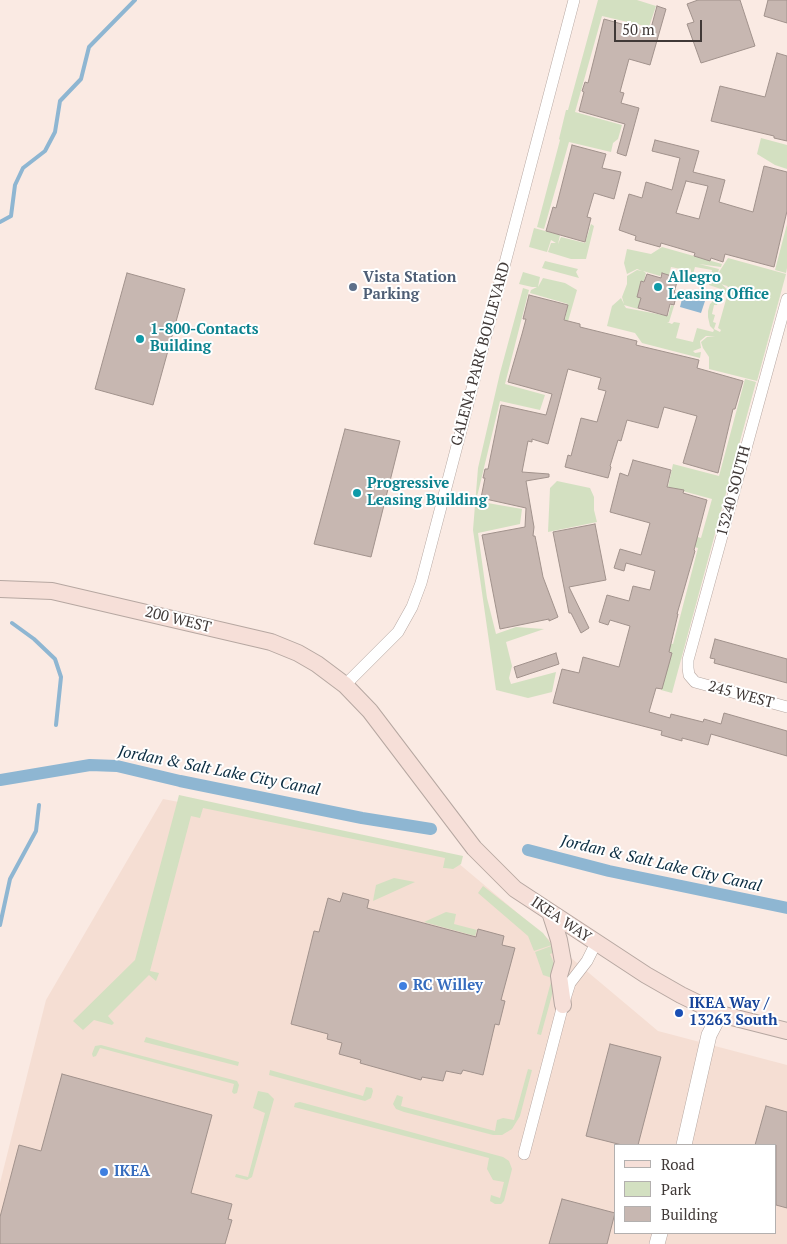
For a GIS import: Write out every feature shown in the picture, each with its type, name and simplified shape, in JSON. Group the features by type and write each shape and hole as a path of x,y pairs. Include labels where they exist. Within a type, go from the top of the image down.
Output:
{"main road":[{"name":"200 WEST","path":"0,589 52,591 271,642 311,660 345,685"},
{"name":"IKEA WAY","path":"345,685 370,711 474,848 515,888 646,975 720,1014 787,1031"},
{"path":"550,912 559,940 563,962 560,976 563,1005"}],"street":[{"name":"GALENA PARK BOULEVARD","path":"345,685 398,632 412,607 421,583 574,0"},
{"name":"13240 SOUTH","path":"695,682 689,676 688,660 782,338 787,299"},
{"name":"245 WEST","path":"695,682 787,707"},
{"path":"524,1154 570,983 596,943"},
{"path":"684,1144 710,1035 720,1014"}],"shaded area":[{"path":"163,799 445,852 658,1031 787,1065 787,1244 0,1244 0,1183 46,1000"}],"green space":[{"path":"598,0 637,0 656,6 649,27 602,16 575,112 622,125 618,139 613,143 611,152 569,142 544,229 537,227 566,110 568,110"},
{"path":"761,138 787,145 787,169 775,165 757,154"},
{"path":"591,224 594,226 586,259 571,259 548,252 551,243 556,243 551,240 547,252 529,247 534,228 560,235 558,244 561,237 585,243"},
{"path":"787,224 787,268 786,273 775,270"},
{"path":"662,247 722,264 721,267 699,264 719,269 716,279 721,283 718,279 719,272 728,258 786,274 757,381 709,369 709,357 701,342 707,337 715,336 706,336 700,341 701,348 693,351 695,353 701,352 700,358 642,343 635,333 607,326 612,306 621,298 624,304 622,297 627,284 627,276 637,270 642,271 637,269 627,274 624,263 627,249 651,254","holes":["671,267 690,271 691,268 691,273 684,279 691,281 695,267 712,270 709,285 721,289 720,294 710,304 708,311 710,326 714,330 713,332 697,328 693,342 676,338 680,323 674,322 672,324 667,322 669,322 674,306 671,305 668,316 626,308 624,305 638,309 641,298 637,296 641,281 644,281 646,273 643,271 660,276 662,273 669,275","722,284 731,290 730,292","730,293 727,296 718,328 721,330 720,332 714,329 716,323 713,322 715,315 712,314 714,305 717,305 719,299 722,300 724,294"]},
{"path":"545,261 578,269 576,272 579,278 542,268"},
{"path":"523,272 540,277 538,287 543,278 565,283 577,290 567,325 564,324 568,304 530,293 531,290 537,287 519,284"},
{"path":"523,288 529,290 505,384 545,395 540,410 500,401 476,501 522,509 520,524 478,533 487,598 496,634 516,627 544,629 506,642 512,666 509,678 511,684 556,672 552,692 528,698 496,690 473,530 478,468 500,373"},
{"path":"745,379 756,382 672,693 661,690 671,652 626,639 631,634 673,644 698,548 656,537 659,527 701,538 712,499 668,487 673,464 719,476"},
{"path":"557,481 590,488 594,497 594,510 597,522 548,532 550,488"},
{"path":"179,795 463,856 461,864 453,869 443,868 445,858 203,808 200,818 191,816 150,971 159,973 156,981 149,975 108,1016 114,1023 112,1025 94,1020 83,1030 73,1021 135,960"},
{"path":"394,878 415,882 373,901 376,885"},
{"path":"483,886 543,933 552,945 534,951 528,936 478,893"},
{"path":"446,912 456,914 454,924 477,930 475,936 424,922"},
{"path":"554,945 556,952 550,954 558,973 541,1035 537,1034 552,978 543,975 535,952"},
{"path":"146,1037 239,1062 238,1066 144,1042"},
{"path":"101,1045 237,1081 239,1085 237,1093 234,1094 232,1092 234,1084 100,1048 96,1056 93,1057 92,1054 95,1046"},
{"path":"528,1069 532,1070 520,1116 512,1129 502,1135 493,1135 404,1112 396,1109 393,1104 397,1095 403,1097 401,1106 495,1131 497,1120 503,1118 514,1120"},
{"path":"270,1070 363,1096 366,1087 372,1088 373,1091 371,1098 365,1101 269,1075"},
{"path":"258,1091 268,1093 274,1099 252,1177 247,1180 235,1177 236,1174 248,1177 265,1113 253,1108"},
{"path":"300,1102 503,1157 509,1161 512,1169 504,1201 501,1204 495,1204 490,1201 491,1195 500,1198 504,1182 493,1180 487,1169 489,1158 294,1107 295,1103"}],"water":[{"path":"683,295 705,301 701,313 680,307"}],"building":[{"path":"698,0 740,0 755,46 701,63 687,24 694,22 687,4"},
{"path":"768,0 787,0 787,23 764,16"},
{"path":"657,6 666,9 650,65 629,59 620,92 624,93 621,103 639,108 626,156 617,153 625,124 579,111 584,92 582,91 585,82 588,83 604,19 650,32"},
{"path":"777,53 787,56 787,141 774,138 774,136 711,121 720,86 765,97"},
{"path":"655,140 699,151 693,172 725,180 719,202 753,212 764,166 787,172 787,211 774,267 725,254 723,262 711,258 710,261 694,256 695,253 661,243 660,247 635,240 636,236 619,230 629,194 642,198 646,182 672,190 680,158 652,151","holes":["686,181 708,186 699,219 676,213"]},
{"path":"572,145 606,154 602,168 621,172 614,199 594,193 587,217 591,218 585,242 546,231 553,207 556,208"},
{"name":"1-800-Contacts Building","path":"127,273 185,289 153,405 95,389"},
{"name":"Allegro Leasing Office","path":"662,273 678,278 674,293 677,293 674,305 670,304 667,316 638,308 641,298 637,297 641,281 644,282 647,274 661,278"},
{"path":"529,295 568,305 564,320 580,324 580,327 637,341 636,345 699,360 697,368 743,381 735,409 733,409 718,473 683,463 697,416 664,407 658,428 627,420 621,441 618,440 608,478 565,467 568,455 571,456 581,418 597,422 606,391 598,389 601,378 568,369 548,444 532,439 532,442 528,441 522,472 549,474 549,477 526,481 534,527 533,536 535,536 543,577 558,617 549,621 549,619 500,629 482,535 525,527 526,508 481,498 485,478 483,478 485,469 488,469 501,405 546,415 552,394 508,382 526,319 523,319"},
{"name":"Progressive Leasing Building","path":"345,429 400,441 371,557 314,544"},
{"path":"633,460 671,470 667,487 684,490 683,493 707,500 677,614 669,652 672,653 669,664 662,689 656,688 649,712 670,718 671,714 703,722 704,719 721,724 724,713 787,731 787,756 711,734 708,745 682,738 682,741 661,735 662,731 553,703 562,669 579,673 583,657 619,667 630,626 610,620 608,625 599,622 607,595 629,601 633,586 650,590 655,571 626,563 624,571 614,568 620,549 641,555 650,523 610,512 620,473 628,476"},
{"path":"595,524 606,580 569,587 589,628 581,633 571,613 569,613 553,532"},
{"path":"715,639 787,659 787,683 714,663 715,659 710,658"},
{"path":"556,653 559,664 517,678 514,667"},
{"name":"RC Willey","path":"343,893 369,900 367,908 476,937 478,929 504,936 502,945 515,948 501,1000 505,1001 499,1025 495,1024 483,1075 463,1070 461,1074 446,1071 443,1081 422,1077 421,1080 360,1063 361,1060 339,1054 342,1043 327,1039 328,1034 291,1024 314,931 319,932 328,898 340,902"},
{"path":"610,1044 661,1057 638,1144 618,1144 586,1136"},
{"name":"IKEA","path":"62,1074 212,1115 191,1193 232,1204 228,1219 232,1220 225,1244 0,1244 0,1217 19,1145 41,1151"},
{"path":"766,1106 787,1112 787,1208 777,1205 777,1144 755,1144"},
{"path":"562,1199 614,1213 607,1244 549,1244"}],"waterway":[{"path":"0,222 11,216 15,185 23,168 45,151 55,132 60,101 81,79 89,47 135,0"},
{"path":"12,623 34,639 55,659 61,677 56,725"},
{"name":"Jordan & Salt Lake City Canal","path":"0,780 90,765 117,766 180,781 362,818 431,829"},
{"path":"0,925 10,879 36,831 39,805"},
{"name":"Jordan & Salt Lake City Canal","path":"528,850 609,871 787,908"}],"place":[{"name":"Vista Station Parking","path":"353,287"},
{"name":"Allegro Leasing Office","path":"658,287"},
{"name":"1-800-Contacts Building","path":"140,339"},
{"name":"Progressive Leasing Building","path":"357,493"},
{"name":"RC Willey","path":"403,986"},
{"name":"IKEA Way / 13263 South","path":"679,1013"},
{"name":"IKEA","path":"104,1172"}]}
